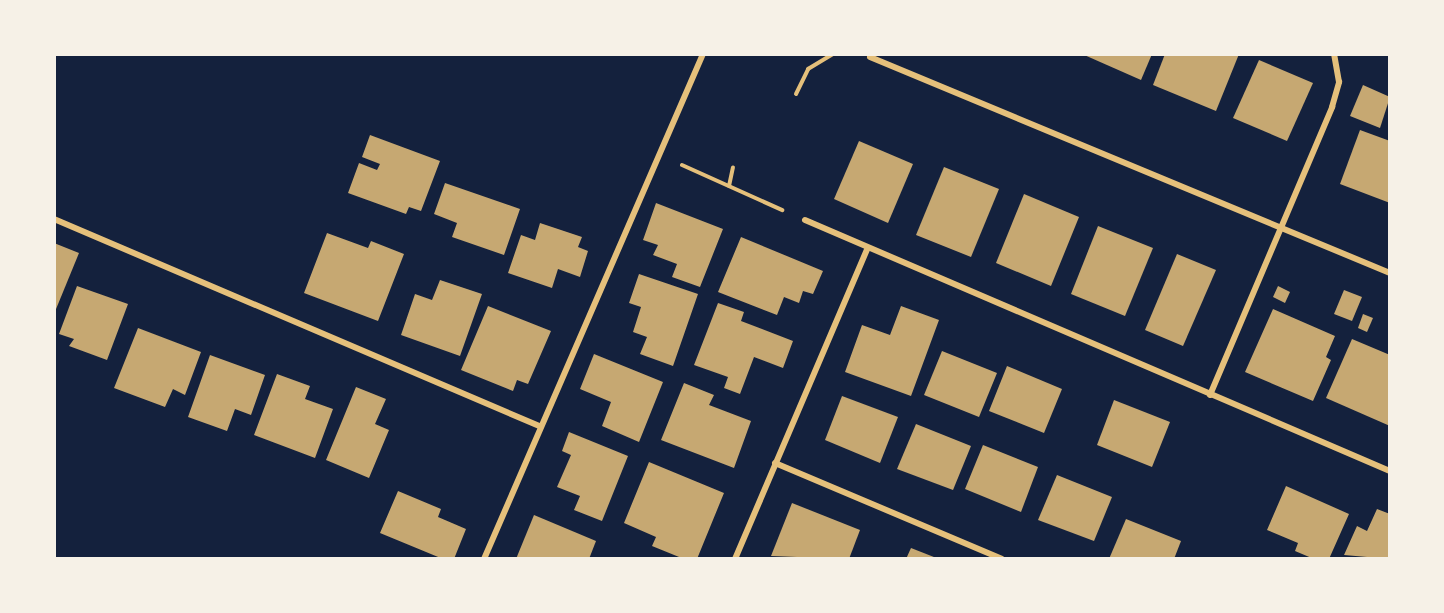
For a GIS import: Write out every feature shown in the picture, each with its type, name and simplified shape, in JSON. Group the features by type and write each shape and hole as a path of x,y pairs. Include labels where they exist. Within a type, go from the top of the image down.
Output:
{"street":[{"path":"484,559 539,426 703,54"},
{"path":"1210,394 1332,107 1339,82 1334,54"},
{"path":"870,57 1390,273"},
{"path":"54,219 539,426"},
{"path":"805,220 867,249 1390,471"},
{"path":"735,559 867,249"},
{"path":"776,463 1002,559"}],"path":[{"path":"796,94 808,69 832,54"},
{"path":"674,161 805,220"},
{"path":"729,186 733,167"}],"building":[{"path":"1082,54 1152,54 1141,80"},
{"path":"1165,54 1239,54 1216,111 1153,85"},
{"path":"1259,60 1313,83 1287,141 1233,118"},
{"path":"1363,85 1390,97 1380,128 1350,116"},
{"path":"1360,130 1390,141 1390,203 1340,184"},
{"path":"370,135 440,161 421,211 409,207 406,214 348,193 359,163 377,170 380,164 362,157"},
{"path":"859,141 913,164 888,223 834,199"},
{"path":"944,167 999,189 971,257 916,235"},
{"path":"445,183 520,209 504,255 452,237 457,223 434,214"},
{"path":"1024,194 1079,217 1051,286 996,263"},
{"path":"656,203 723,229 700,287 672,277 677,264 653,255 658,245 643,240"},
{"path":"540,223 582,237 578,247 588,251 580,277 558,269 552,288 508,273 521,235 535,240"},
{"path":"1098,226 1153,248 1125,316 1071,294"},
{"path":"327,233 368,248 371,241 404,254 378,321 304,293"},
{"path":"741,237 823,271 813,294 803,291 799,303 784,297 777,315 718,292"},
{"path":"54,243 79,253 54,314"},
{"path":"1177,254 1216,270 1183,346 1145,330"},
{"path":"639,274 698,294 673,366 640,354 647,337 633,332 641,307 629,303"},
{"path":"440,280 482,294 460,356 401,335 415,294 432,300"},
{"path":"77,286 128,304 107,360 69,346 74,339 59,334"},
{"path":"1278,286 1290,292 1285,303 1273,297"},
{"path":"1344,290 1362,297 1352,321 1334,314"},
{"path":"718,303 744,312 741,321 793,341 783,368 754,357 740,394 724,388 728,377 694,365"},
{"path":"488,306 551,331 528,384 517,380 513,391 461,370"},
{"path":"901,306 939,320 911,396 845,372 862,325 890,335"},
{"path":"1273,309 1335,336 1326,357 1331,360 1313,401 1245,372"},
{"path":"1363,314 1373,318 1367,332 1358,328"},
{"path":"138,328 201,352 185,395 173,389 165,407 114,388"},
{"path":"1352,339 1390,355 1390,426 1326,398"},
{"path":"942,351 997,373 979,417 924,395"},
{"path":"594,354 663,382 639,442 602,426 611,402 580,389"},
{"path":"210,355 265,375 251,415 235,409 227,431 188,417"},
{"path":"1007,366 1062,389 1044,433 989,411"},
{"path":"277,374 310,386 305,399 333,409 315,458 254,435"},
{"path":"684,383 714,395 709,405 751,421 734,468 661,440"},
{"path":"356,387 386,399 375,424 389,430 369,478 326,460"},
{"path":"842,396 898,417 880,463 825,440"},
{"path":"1114,400 1170,422 1152,467 1097,445"},
{"path":"916,424 971,446 953,490 897,469"},
{"path":"569,432 628,456 602,521 574,510 580,496 557,487 571,455 562,451"},
{"path":"983,445 1038,467 1021,512 965,489"},
{"path":"649,462 724,493 697,559 684,559 652,546 656,537 624,523"},
{"path":"1057,475 1112,497 1094,541 1038,520"},
{"path":"1286,486 1349,514 1329,559 1314,559 1295,551 1298,543 1267,530"},
{"path":"398,491 441,509 438,517 466,529 454,559 443,559 380,533"},
{"path":"792,503 860,530 849,559 771,556"},
{"path":"1377,509 1390,514 1390,559 1344,555 1357,526 1367,531"},
{"path":"534,515 596,541 589,559 516,559"},
{"path":"1126,519 1181,541 1174,559 1109,559"},
{"path":"911,548 939,559 906,559"}]}
